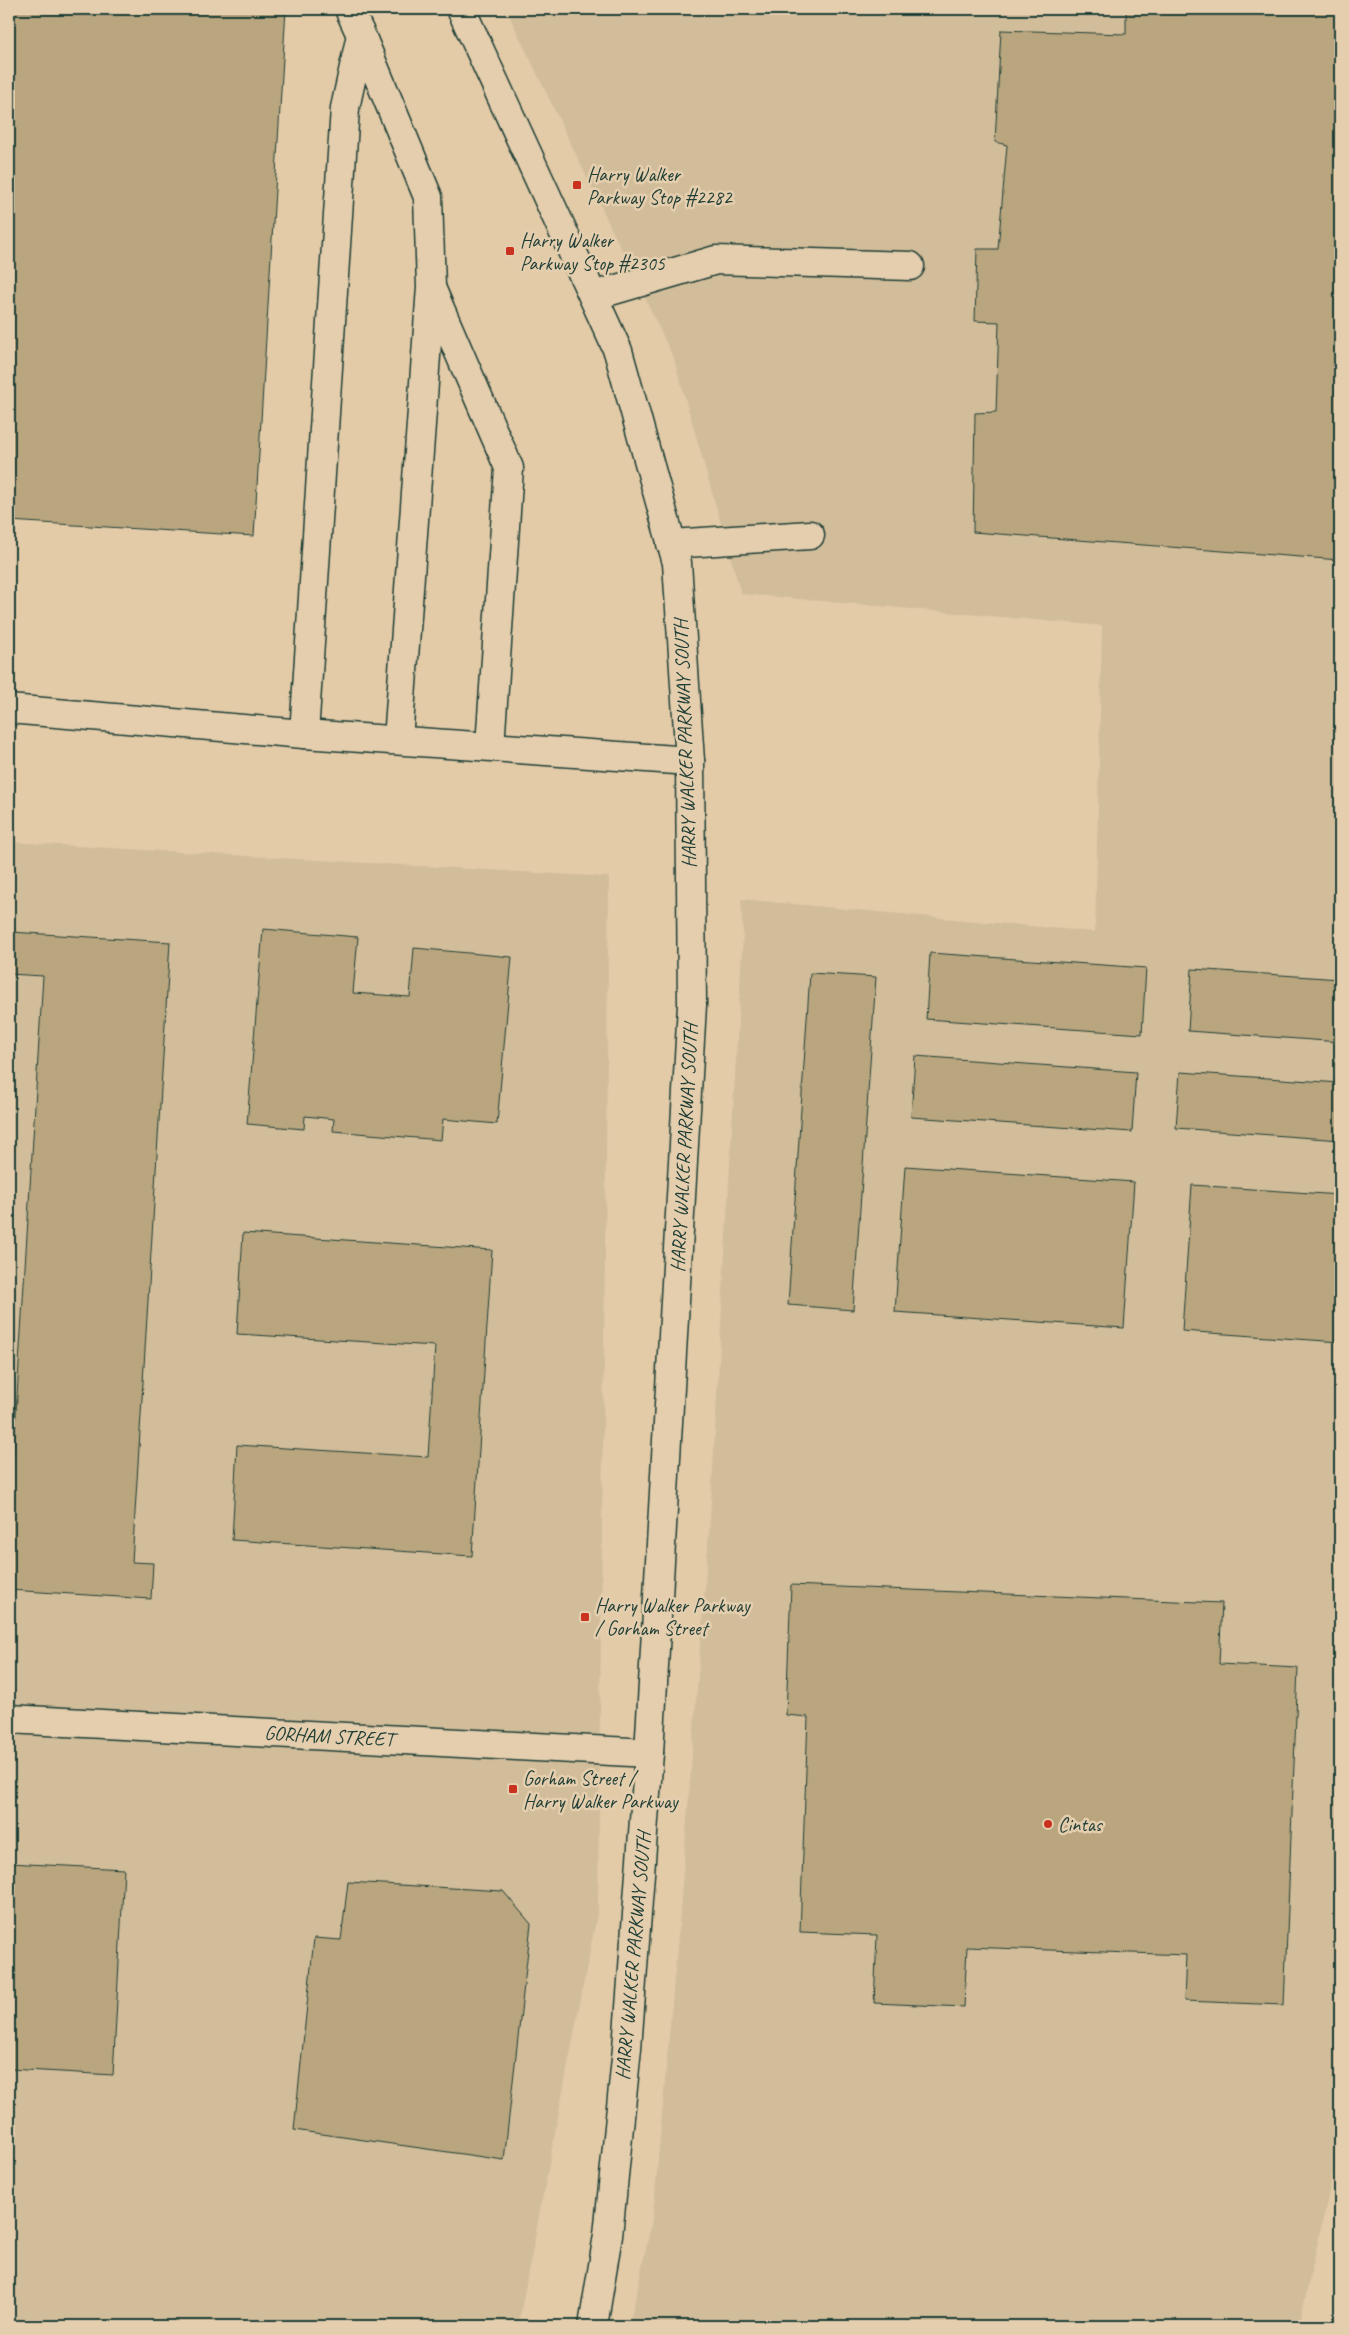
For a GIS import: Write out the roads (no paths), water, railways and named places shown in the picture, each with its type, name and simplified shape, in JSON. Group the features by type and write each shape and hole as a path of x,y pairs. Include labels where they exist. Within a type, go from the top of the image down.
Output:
{"street":[{"path":"349,9 428,197 430,287 398,740"},
{"name":"HARRY WALKER PARKWAY SOUTH","path":"461,9 618,351 676,563 690,761 692,1005 649,1753 628,2039 608,2235 593,2326"},
{"path":"304,734 344,108 361,35"},
{"path":"593,296 716,260 910,266"},
{"path":"430,287 509,468 490,746"},
{"path":"672,544 810,535"},
{"path":"9,709 304,734 690,761"},
{"name":"GORHAM STREET","path":"9,1719 649,1753"}],"place":[{"name":"Harry Walker Parkway Stop #2282","path":"577,185"},
{"name":"Harry Walker Parkway Stop #2305","path":"510,251"},
{"name":"Harry Walker Parkway / Gorham Street","path":"585,1617"},
{"name":"Gorham Street / Harry Walker Parkway","path":"513,1789"},
{"name":"Cintas","path":"1048,1824"}]}
